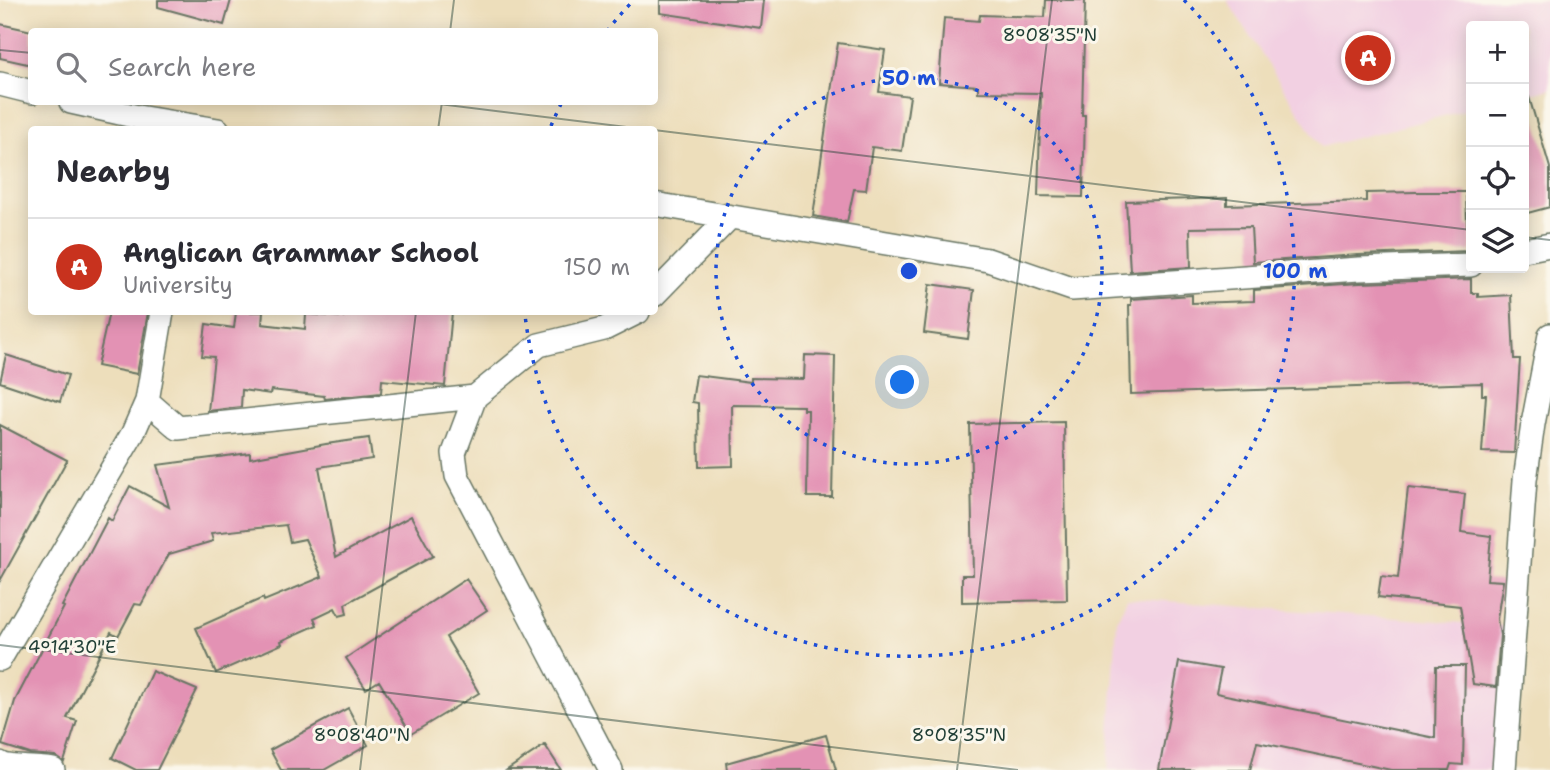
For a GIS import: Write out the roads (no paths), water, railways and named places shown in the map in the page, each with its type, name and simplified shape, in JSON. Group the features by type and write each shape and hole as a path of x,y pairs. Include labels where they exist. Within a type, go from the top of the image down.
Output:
{"street":[{"path":"0,85 28,91"},
{"path":"84,105 177,126"},
{"path":"658,205 988,260 1072,289 1359,269 1466,265"},
{"path":"658,291 730,218"},
{"path":"1529,249 1550,244"},
{"path":"0,659 133,433 147,401 161,315"},
{"path":"611,770 457,476 454,453 475,397 539,345 604,329 632,315"},
{"path":"1504,770 1525,480 1550,335"},
{"path":"147,401 178,428 475,397"},
{"path":"2,767 25,766 53,770"}],"place":[{"name":"Anglican Grammar School","path":"1368,58"}]}
